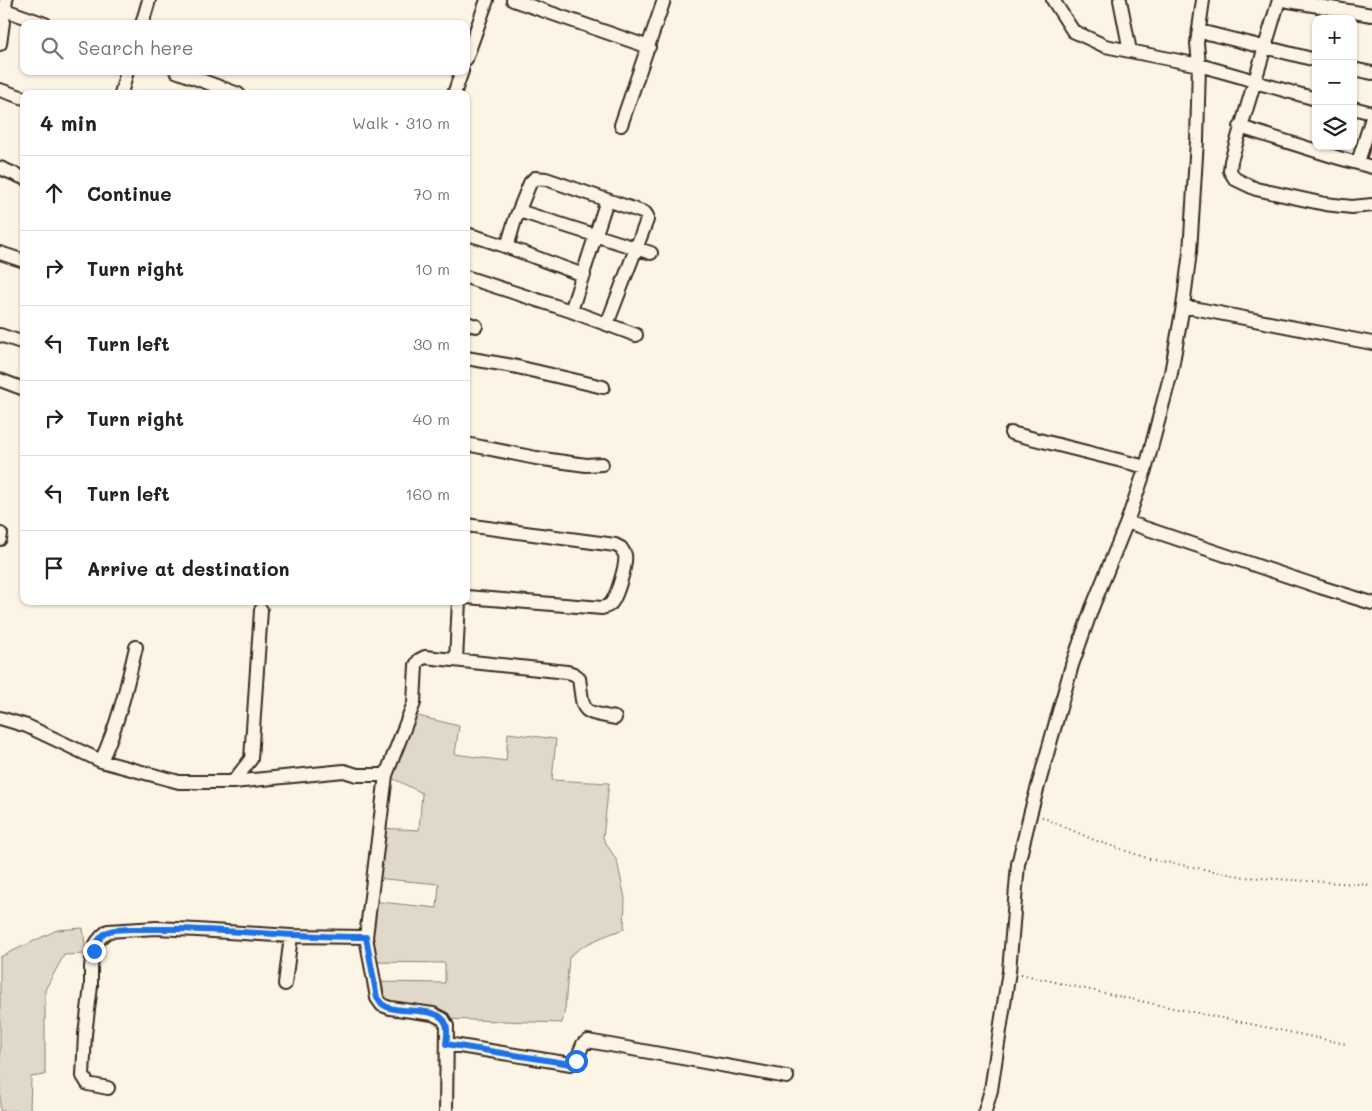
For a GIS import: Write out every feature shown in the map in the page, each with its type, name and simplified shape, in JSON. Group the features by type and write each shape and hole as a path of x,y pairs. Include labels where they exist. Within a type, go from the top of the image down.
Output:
{"street":[{"path":"143,20 149,0"},
{"path":"470,48 487,0"},
{"path":"513,0 649,47"},
{"path":"621,125 664,0"},
{"path":"1053,0 1073,31 1105,46 1199,65 1312,97"},
{"path":"1120,0 1130,51"},
{"path":"985,1111 991,1090 1009,971 1018,864 1031,812 1072,665 1146,467 1171,373 1190,252 1198,140 1198,43 1203,0"},
{"path":"1278,0 1240,127 1230,171 1235,179 1256,189 1325,204 1352,207 1372,205"},
{"path":"1283,0 1372,15"},
{"path":"0,44 6,5 37,20"},
{"path":"1199,31 1312,59"},
{"path":"1357,70 1372,73"},
{"path":"122,90 126,75"},
{"path":"187,75 227,90"},
{"path":"455,90 461,75"},
{"path":"0,90 20,97"},
{"path":"1357,109 1372,113"},
{"path":"1358,162 1372,118"},
{"path":"1240,127 1372,167"},
{"path":"0,168 20,176"},
{"path":"507,247 530,182 536,178 546,179 645,213 647,216 608,324"},
{"path":"571,311 607,200"},
{"path":"519,211 651,253"},
{"path":"470,235 486,239 584,275"},
{"path":"0,253 20,260"},
{"path":"470,278 571,311 636,335"},
{"path":"1183,306 1372,343"},
{"path":"0,335 20,342"},
{"path":"470,359 513,366 603,387"},
{"path":"0,380 20,388"},
{"path":"1011,433 1146,467"},
{"path":"470,445 586,465 602,464"},
{"path":"1127,522 1372,603"},
{"path":"470,526 615,545 621,548 625,555 624,566 616,593 612,602 602,608 470,597"},
{"path":"456,660 459,605"},
{"path":"233,782 251,760 261,610"},
{"path":"100,761 111,740 136,647"},
{"path":"446,1111 447,1026 443,1019 433,1014 390,1008 382,1005 377,998 366,937 386,775 414,703 416,665 419,660 425,657 567,672 579,678 585,710 590,713 615,718"},
{"path":"0,718 26,726 100,761 179,782 233,782 344,771 357,775 386,775"},
{"path":"108,1088 88,1084 83,1076 92,959 97,942 108,931 156,928 290,936 366,937"},
{"path":"285,984 290,936"},
{"path":"446,1044 571,1064 576,1061 582,1044 588,1041 787,1077"}],"path":[{"path":"1031,812 1094,840 1150,859 1245,877 1372,885"},
{"path":"1009,971 1140,1002 1346,1044"}],"shaded area":[{"path":"410,714 459,726 455,754 506,761 508,733 556,739 552,780 609,783 603,838 617,861 625,898 624,929 588,944 569,957 565,1009 562,1023 443,1019 390,1008 374,982 445,983 445,963 371,962 371,901 437,908 439,884 374,878 379,828 419,830 422,793 386,775"},
{"path":"83,928 86,954 64,955 45,990 45,1075 31,1077 30,1111 0,1111 0,957 57,930"}],"route":[{"path":"94,951 97,942 108,931 127,929 156,928 290,936 366,937 377,998 382,1005 390,1008 433,1014 443,1019 447,1026 446,1044 571,1064 576,1061"}]}
